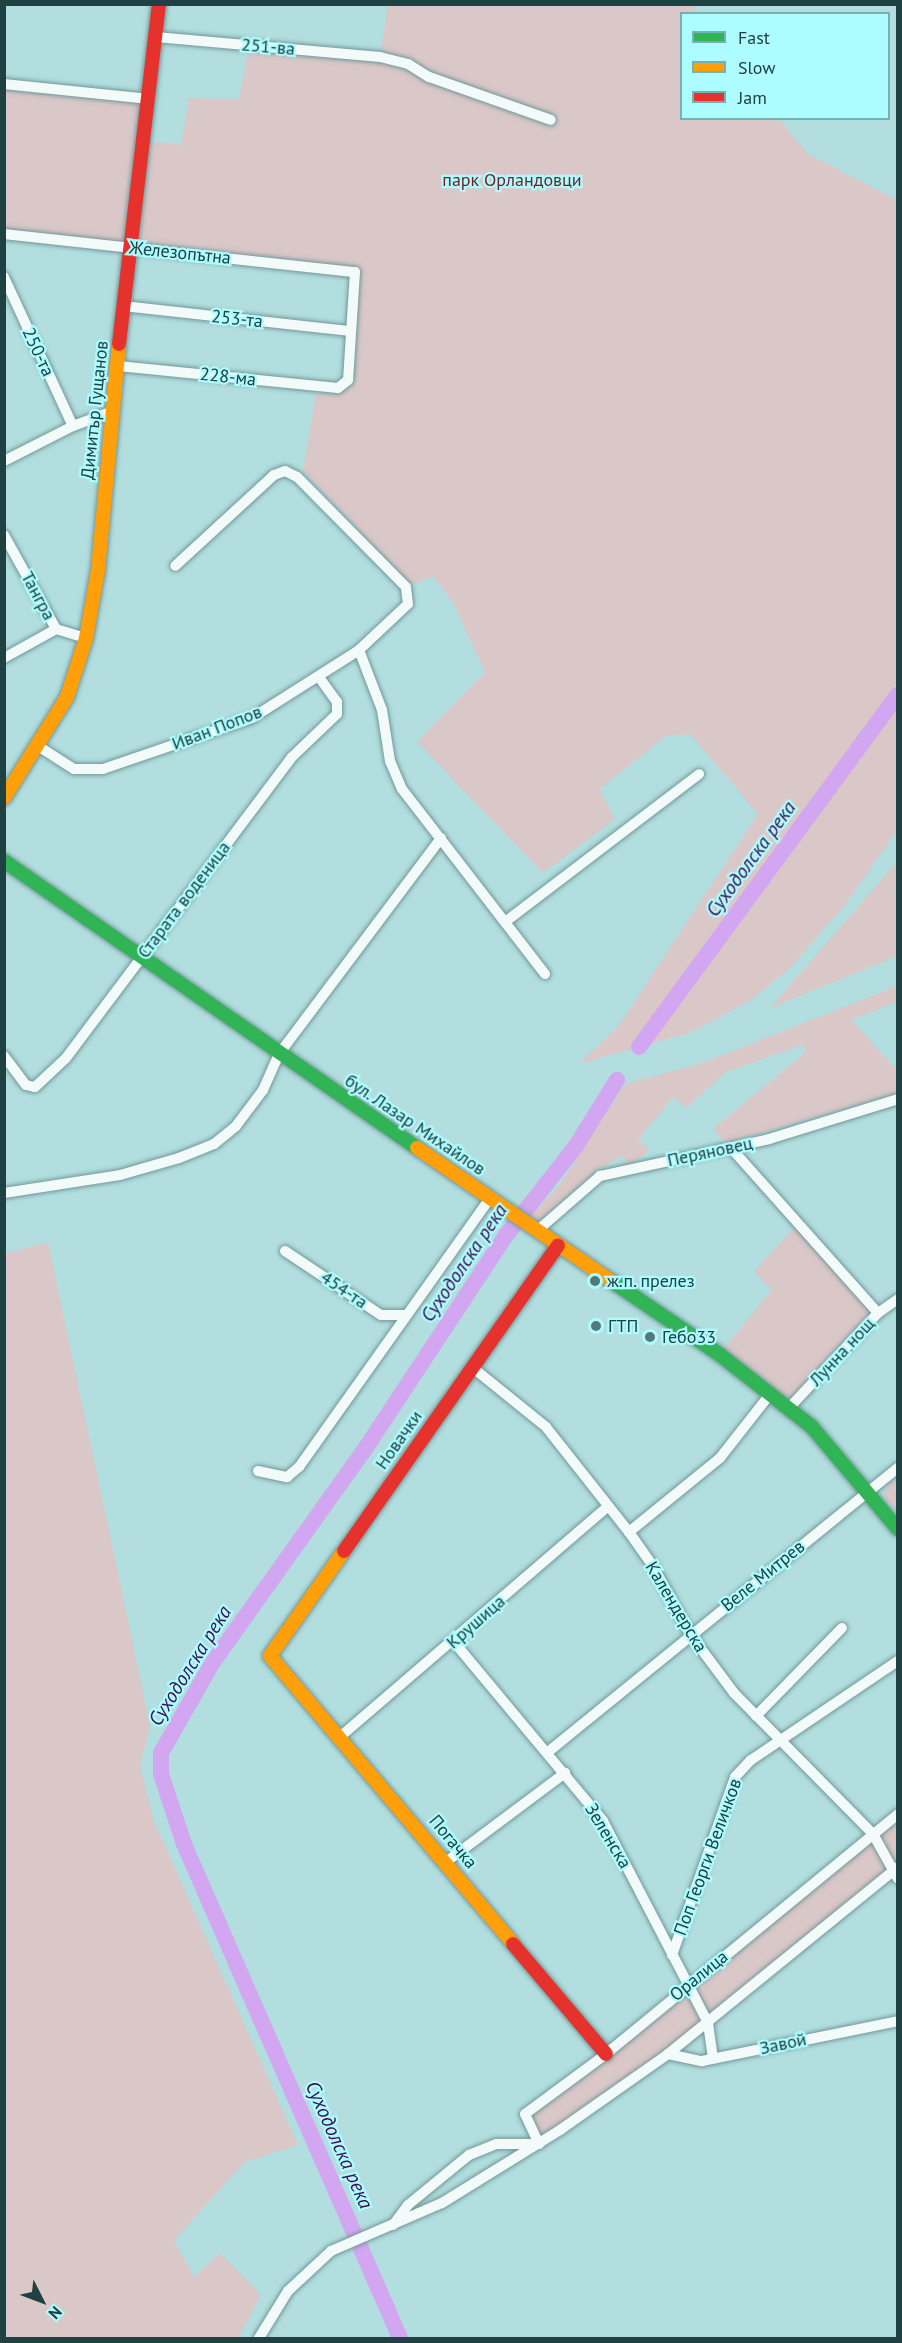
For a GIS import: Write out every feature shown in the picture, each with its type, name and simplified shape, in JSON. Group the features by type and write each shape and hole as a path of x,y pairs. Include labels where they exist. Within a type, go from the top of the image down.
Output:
{"street":[{"name":"Димитър Гущанов","path":"4,798 67,697 86,638 98,570 123,306 159,4"},
{"name":"251-ва","path":"156,37 380,57 408,64 429,77 550,120"},
{"path":"4,84 149,99"},
{"name":"Железопътна","path":"4,234 355,272 351,331"},
{"name":"250-та","path":"4,277 73,426"},
{"name":"253-та","path":"123,306 351,331"},
{"name":"228-ма","path":"118,366 338,388 348,380 351,331"},
{"path":"4,461 73,426 113,411"},
{"name":"Иван Попов","path":"38,746 74,770 104,769 252,718 359,650 408,604 406,587 297,477 285,471 274,475 175,566"},
{"name":"Тангра","path":"4,535 56,629 86,638"},
{"path":"4,658 56,629"},
{"path":"359,650 382,710 390,761 402,789 545,974"},
{"name":"Старата воденица","path":"4,1056 26,1085 35,1087 46,1080 292,757 337,714 337,702 319,676"},
{"path":"505,922 699,774"},
{"path":"4,1193 120,1175 214,1144 236,1126 263,1090 279,1054 441,838"},
{"name":"бул. Лазар Михайлов","path":"4,861 143,955 279,1054 771,1393 812,1427 866,1493 897,1526"},
{"name":"Перяновец","path":"535,1229 600,1176 731,1148 897,1099"},
{"path":"731,1148 879,1313"},
{"path":"258,1471 287,1478 299,1467 490,1198"},
{"name":"Новачки","path":"270,1656 558,1245"},
{"name":"454-та","path":"285,1251 381,1316 406,1315"},
{"name":"Лунна нощ","path":"789,1408 879,1313 897,1299"},
{"name":"Календерска","path":"472,1367 546,1427 653,1566 690,1634 756,1716 873,1834 896,1873"},
{"path":"629,1532 720,1458 771,1393"},
{"name":"Веле Митрев","path":"548,1752 690,1634 897,1468"},
{"name":"Крушица","path":"341,1736 454,1642 608,1506"},
{"path":"756,1716 842,1628"},
{"name":"Зеленска","path":"454,1642 548,1752 603,1821 708,2023 713,2059"},
{"name":"Погачка","path":"270,1656 341,1736 606,2054"},
{"name":"Поп Георги Величков","path":"672,1955 735,1777 751,1760 897,1661"},
{"path":"446,1862 565,1773"},
{"name":"Оралица","path":"539,2144 525,2114 606,2054 897,1815"},
{"path":"258,2338 288,2290 310,2266 348,2243 392,2227 442,2203 539,2144 668,2055 896,1873"},
{"name":"Завой","path":"668,2055 702,2061 897,2021"},
{"path":"392,2227 408,2205 469,2155 496,2144 539,2144"}],"green space":[{"name":"парк Орландовци","path":"388,5 693,5 699,12 680,12 680,120 780,120 808,154 897,200 897,831 845,905 791,967 751,1000 692,1032 579,1064 620,1024 758,814 690,734 666,736 599,789 615,819 543,873 417,742 485,672 453,603 433,576 411,585 303,471 316,394 336,394 354,382 360,268 5,230 4,88 144,102 140,140 181,145 189,98 239,99 249,45 380,57"},
{"path":"897,862 897,956 770,1008"},
{"path":"897,986 897,1002 851,1020 897,1070 897,1093 726,1143 713,1129 806,1052 802,1045 726,1072 686,1108 673,1097 638,1140 649,1149 645,1154 629,1165 623,1156 597,1170 538,1222 530,1217 559,1186 625,1084 705,1062"},
{"path":"798,1223 878,1313 789,1408 719,1354 772,1290 754,1272"},
{"path":"48,1242 150,1725 140,1766 153,1819 298,2145 245,2162 174,2240 194,2277 220,2253 261,2295 238,2338 5,2338 4,1254"},
{"path":"897,1477 897,1512 884,1496 888,1485"},
{"path":"897,1814 897,1867 708,2023 539,2144 525,2114"}],"waterway":[{"name":"Суходолска река","path":"639,1047 898,695"},
{"name":"Суходолска река","path":"400,2338 184,1844 161,1774 161,1753 213,1662 369,1443 507,1234 576,1146 617,1080"}],"traffic: fast":[{"path":"4,861 417,1148"},
{"path":"610,1280 719,1354 812,1427 898,1529"}],"traffic: slow":[{"path":"4,798 67,697 86,638 98,570 119,344"},
{"path":"417,1148 610,1280"},
{"path":"344,1551 270,1656 513,1944"}],"traffic: jam":[{"path":"119,344 159,4"},
{"path":"344,1551 558,1245"},
{"path":"513,1944 606,2054"}],"place":[{"name":"ж.п. прелез","path":"595,1281"},
{"name":"ГТП","path":"596,1326"},
{"name":"Гебо33","path":"650,1337"}]}
